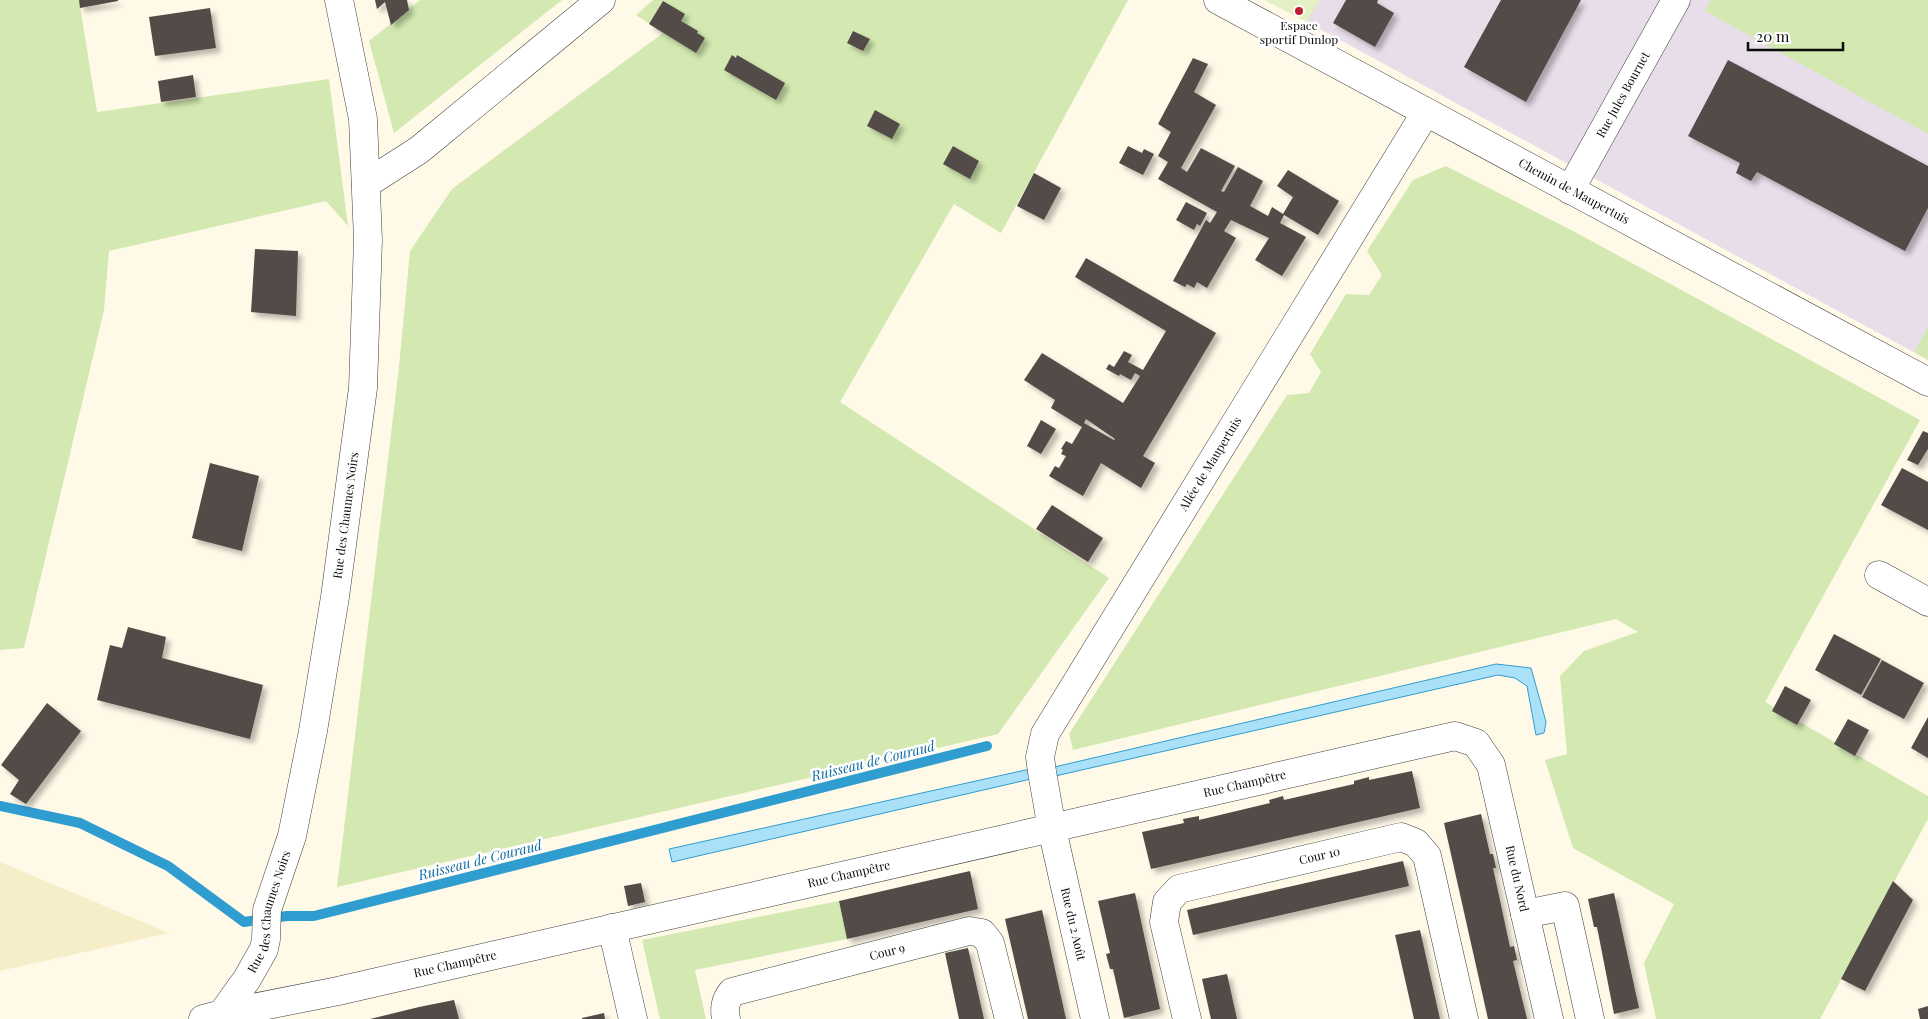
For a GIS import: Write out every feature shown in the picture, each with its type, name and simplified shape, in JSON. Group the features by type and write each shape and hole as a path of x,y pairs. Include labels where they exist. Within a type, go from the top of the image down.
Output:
{"street":[{"name":"Rue des Chaumes Noirs","path":"212,1016 247,979 264,949 267,910 292,836 313,731 336,588 363,388 368,240 363,119 339,0"},
{"path":"366,184 419,150 601,0"},
{"name":"Chemin de Maupertuis","path":"1218,0 1928,382"},
{"name":"Rue Jules Bournet","path":"1570,190 1676,0"},
{"name":"Allée de Maupertuis","path":"1052,828 1040,757 1045,734 1426,112"},
{"path":"1879,575 1928,602"},
{"name":"Rue Champêtre","path":"212,1016 338,991 1455,736 1476,743"},
{"name":"Rue du Nord","path":"1476,743 1491,765 1549,1019"},
{"name":"Rue du 2 Août","path":"1052,828 1095,1019"},
{"name":"Cour 10","path":"1187,1019 1164,922 1167,902 1180,889 1401,837 1416,842 1427,856 1464,1019"},
{"path":"1525,914 1565,906 1590,1019"},
{"path":"612,928 632,1019"},
{"name":"Cour 9","path":"726,1019 724,1012 726,999 732,992 969,931 982,933 990,943 1009,1019"}],"shaded area":[{"path":"1317,0 1928,0 1928,360 1307,22"},
{"path":"0,862 169,933 0,971"}],"green space":[{"path":"0,0 79,0 97,112 329,79 348,226 326,201 109,251 104,310 24,648 0,650"},
{"path":"420,0 562,0 394,133 369,41"},
{"path":"653,0 1128,0 1001,233 954,204 840,402 1109,578 998,734 337,887 399,367 410,251 452,189 663,33 636,15"},
{"name":"Espace sportif Dunlop","path":"1264,0 1319,0 1307,22"},
{"path":"1711,0 1928,0 1928,134 1705,11"},
{"path":"1446,166 1575,232 1920,420 1765,702 1928,796 1928,819 1820,1019 1656,1019 1644,963 1674,904 1573,848 1545,760 1567,754 1560,676 1584,651 1638,632 1616,619 1073,750 1069,734 1287,395 1309,393 1321,372 1310,354 1346,294 1369,295 1382,275 1367,251 1413,180"},
{"path":"1928,327 1928,360 1914,352"},
{"path":"839,901 847,939 695,970 706,1019 660,1019 642,940"}],"water":[{"path":"1496,664 1531,668 1546,722 1544,733 1536,735 1527,686 1515,678 1498,675 1051,777 1050,768"},
{"path":"1030,769 1031,779 672,862 669,849"}],"building":[{"path":"79,0 118,0 118,1 80,8"},
{"path":"375,0 407,0 409,10 391,25 385,2 377,9"},
{"path":"1346,0 1378,0 1377,3 1394,13 1375,47 1333,23"},
{"path":"1501,0 1581,0 1526,102 1464,67"},
{"path":"663,1 685,14 681,21 698,31 697,33 705,38 696,53 649,24"},
{"path":"210,8 216,48 155,56 149,17"},
{"path":"853,31 870,39 863,51 847,43"},
{"path":"732,55 736,58 737,55 785,83 776,100 724,70"},
{"path":"1193,58 1208,64 1194,92 1216,105 1181,168 1187,172 1201,148 1235,166 1221,191 1224,192 1238,167 1263,181 1250,206 1268,216 1272,207 1283,214 1293,197 1277,186 1288,170 1339,201 1318,235 1284,215 1280,223 1306,237 1282,276 1255,260 1269,238 1231,220 1224,231 1236,238 1207,288 1197,282 1194,288 1187,284 1185,287 1173,281 1206,220 1210,223 1217,212 1158,179 1168,162 1158,156 1171,132 1158,124"},
{"path":"1728,60 1928,166 1928,208 1905,251 1757,172 1751,181 1736,173 1740,163 1688,136"},
{"path":"193,75 196,97 161,102 158,81"},
{"path":"875,110 900,124 892,139 867,126"},
{"path":"953,146 979,161 970,179 943,164"},
{"path":"1128,146 1142,153 1144,149 1154,154 1143,175 1119,163"},
{"path":"1034,173 1061,188 1044,220 1017,206"},
{"path":"1186,202 1207,213 1200,226 1197,224 1194,230 1176,220"},
{"path":"255,249 298,251 296,316 251,312"},
{"path":"1086,258 1216,333 1143,456 1155,463 1141,488 1101,463 1083,496 1049,476 1055,466 1059,468 1066,456 1061,454 1063,450 1061,449 1066,441 1072,444 1082,427 1051,408 1055,400 1024,380 1042,353 1123,403 1140,376 1135,373 1131,380 1106,369 1109,364 1114,367 1124,351 1132,355 1128,362 1143,370 1166,331 1075,277","holes":["1086,419 1115,439 1084,423"]},
{"path":"1041,420 1056,429 1041,454 1027,446"},
{"path":"1923,431 1928,433 1928,449 1918,465 1907,460"},
{"path":"210,463 259,476 242,551 192,538"},
{"path":"1902,468 1928,482 1928,530 1881,505"},
{"path":"1052,505 1103,538 1088,562 1036,529"},
{"path":"128,627 166,637 162,658 263,685 250,739 97,700 110,645 122,648"},
{"path":"1834,634 1881,659 1861,695 1815,670"},
{"path":"1882,660 1924,683 1904,719 1862,697"},
{"path":"1785,686 1811,700 1797,725 1772,711"},
{"path":"47,703 81,731 26,804 10,794 19,780 1,765"},
{"path":"1928,717 1928,758 1911,748"},
{"path":"1848,719 1869,730 1855,756 1834,744"},
{"path":"1412,771 1420,808 1151,869 1142,832 1184,823 1183,819 1199,816 1199,820 1270,803 1269,800 1283,796 1284,800 1354,784 1354,781 1369,777 1369,780"},
{"path":"1481,814 1490,854 1493,854 1496,868 1493,868 1510,947 1514,946 1517,960 1513,961 1527,1019 1488,1019 1444,823"},
{"path":"1403,861 1409,886 1193,935 1187,910"},
{"path":"970,871 978,909 847,939 839,901"},
{"path":"1893,881 1913,900 1865,991 1841,979"},
{"path":"641,883 645,902 628,906 624,886"},
{"path":"1135,893 1160,1009 1124,1018 1113,969 1110,969 1106,954 1110,953 1098,901"},
{"path":"1614,893 1639,1008 1614,1014 1597,927 1594,927 1588,899"},
{"path":"1042,910 1066,1019 1028,1019 1005,919"},
{"path":"1420,930 1440,1019 1414,1019 1395,935"},
{"path":"968,948 984,1019 959,1019 945,953"},
{"path":"1227,974 1237,1019 1211,1019 1202,979"},
{"path":"454,1000 459,1019 370,1019 419,1007"},
{"path":"1928,1006 1928,1019 1920,1019 1918,1009"},
{"path":"604,1013 605,1019 582,1019 582,1018"}],"waterway":[{"name":"Ruisseau de Couraud","path":"0,806 80,823 168,866 244,922 287,916 314,916 987,746"}],"place":[{"name":"Espace sportif Dunlop","path":"1299,11"}]}
